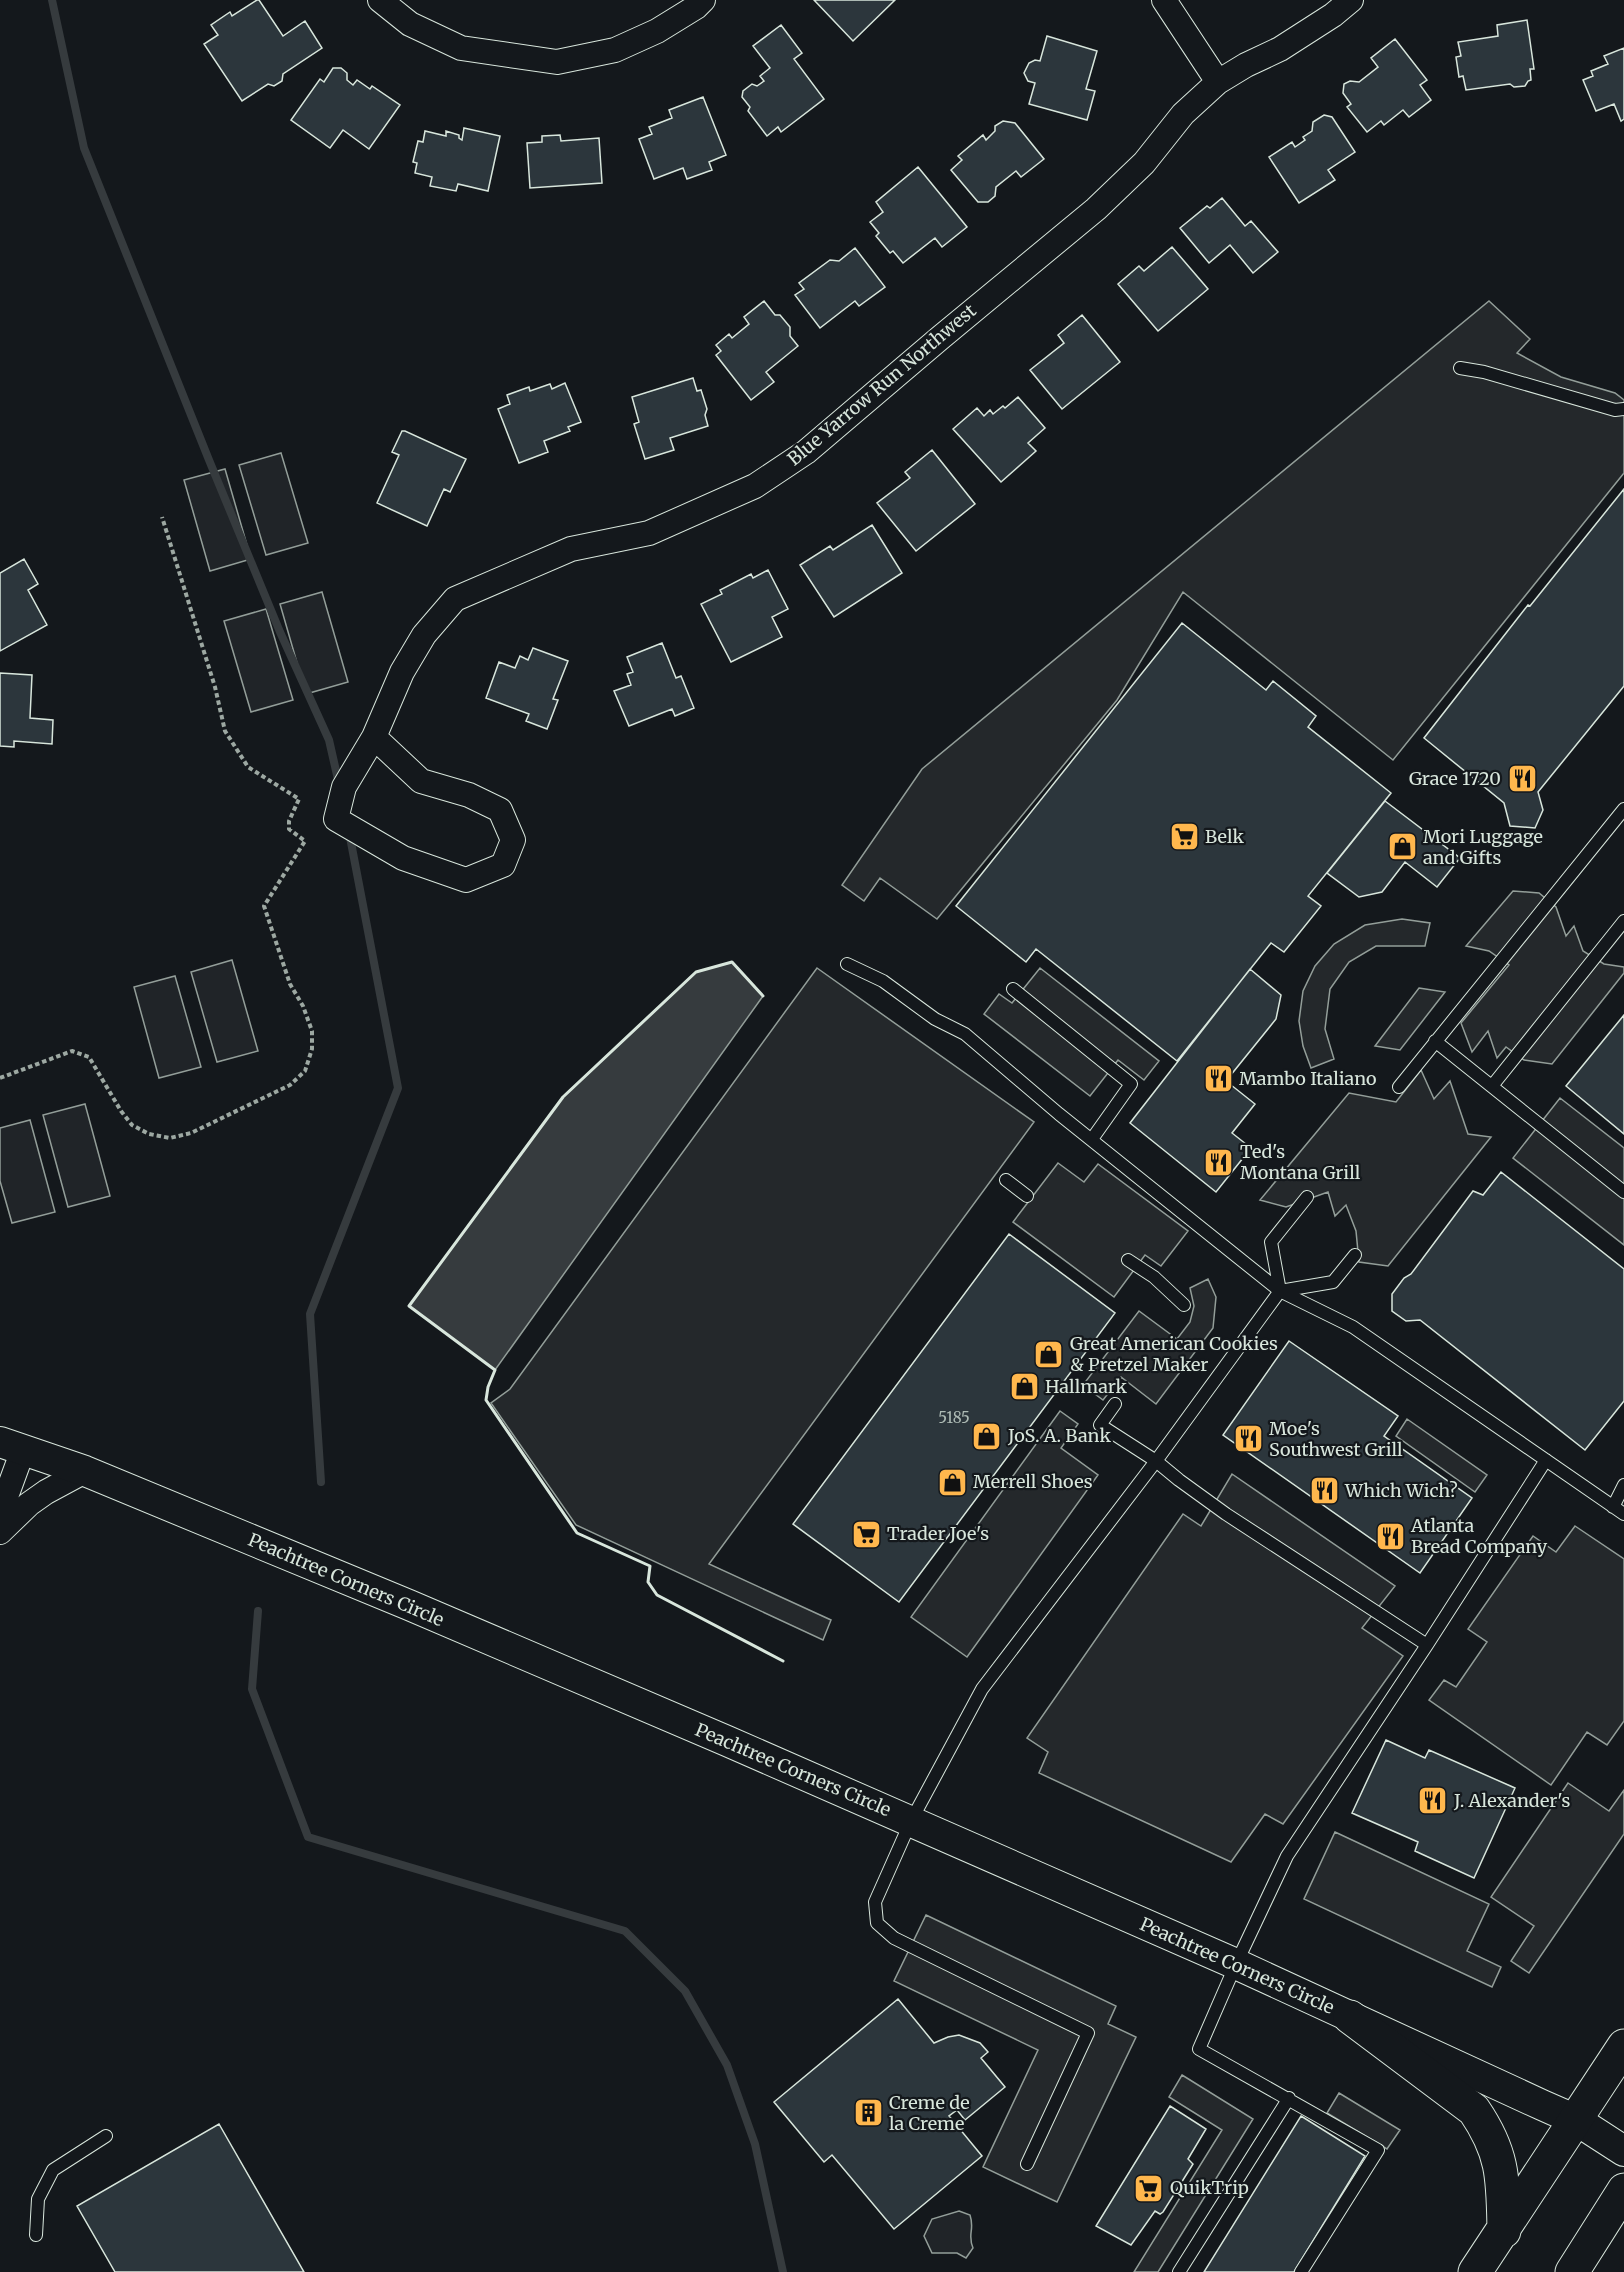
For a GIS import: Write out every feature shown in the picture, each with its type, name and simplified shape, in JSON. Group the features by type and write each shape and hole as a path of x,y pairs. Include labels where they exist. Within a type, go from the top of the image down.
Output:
{"highway":[{"path":"1350,2017 1474,2110 1486,2127 1499,2157 1502,2174 1504,2231"},
{"path":"1475,2272 1624,2046"},
{"path":"1572,2272 1624,2190"}],"street":[{"path":"380,0 410,24 461,48 557,62 615,50 657,31 696,7 703,0"},
{"path":"1164,0 1218,82"},
{"name":"Blue Yarrow Run Northwest","path":"374,737 421,781 469,795 500,810 513,840 503,865 466,880 403,858 336,819 344,787 374,737 407,662 424,634 455,599 571,549 649,533 755,486 806,452 1096,209 1144,163 1183,114 1218,82 1246,65 1280,49 1333,15 1351,0"},
{"path":"0,1513 11,1446"},
{"name":"Peachtree Corners Circle","path":"11,1446 85,1471 409,1605 911,1821 1236,1964 1576,2120 1624,2151"},
{"path":"0,1532 46,1492 85,1471"},
{"name":"Peachtree Corners Circle","path":"1576,2120 1624,2132"}],"lane":[{"path":"1460,368 1484,372 1615,410 1624,409"},
{"path":"1399,1087 1624,809"},
{"path":"1492,1086 1624,921"},
{"path":"847,964 883,981 934,1019 964,1034 1059,1114 1280,1291 1353,1327 1619,1510 1624,1485"},
{"path":"1013,989 1131,1084 1092,1139"},
{"path":"1435,1041 1624,1192"},
{"path":"1006,1180 1027,1196"},
{"path":"1280,1291 1271,1242 1307,1197"},
{"path":"1027,2163 1088,2033 894,1938 877,1923 875,1902 911,1821 982,1689 1156,1461 1280,1291 1333,1282 1355,1255"},
{"path":"1128,1260 1154,1277 1185,1305"},
{"path":"1115,1404 1100,1425 1156,1461 1226,1514 1427,1645"},
{"path":"1301,2272 1378,2150 1199,2049 1287,1856 1546,1460"},
{"path":"1179,2272 1289,2098"},
{"path":"36,2235 38,2199 53,2170 106,2136"}],"path":[{"path":"0,1078 72,1051 89,1057 121,1111 132,1125 149,1134 170,1138 190,1133 290,1085 305,1071 312,1049 312,1031 303,1006 290,984 264,906 305,841 289,829 289,821 299,799 248,767 225,731 214,687 162,518"}],"shaded area":[{"path":"1489,301 1530,339 1517,353 1561,377 1615,393 1624,400 1624,473 1393,760 1183,592 1117,700 937,919 880,878 864,901 842,885 922,769"},
{"path":"281,453 308,543 266,555 239,465"},
{"path":"225,469 251,559 210,571 184,480"},
{"path":"322,592 348,682 306,694 280,604"},
{"path":"266,609 293,700 251,712 224,621"},
{"path":"1513,891 1539,893 1556,907 1566,936 1574,926 1583,951 1604,964 1624,967 1624,973 1552,1064 1524,1060 1506,1047 1497,1058 1488,1031 1472,1052 1461,1023 1509,965 1489,951 1466,946"},
{"path":"1402,919 1430,923 1425,946 1376,946 1349,962 1330,989 1325,1029 1334,1059 1311,1068 1303,1046 1299,1021 1303,991 1315,966 1334,944 1365,925"},
{"path":"232,960 258,1051 217,1062 191,972"},
{"path":"732,962 763,996 495,1370 409,1306 563,1097 696,972"},
{"path":"817,968 1034,1122 709,1564 831,1620 823,1640 576,1525 491,1403 510,1389"},
{"path":"1040,968 1159,1061 1144,1080 1118,1060 1090,1096 984,1014 999,994 1012,1003"},
{"path":"175,976 201,1067 159,1078 134,987"},
{"path":"1419,988 1445,992 1400,1050 1375,1046"},
{"path":"1421,1070 1434,1099 1450,1081 1468,1134 1491,1137 1388,1266 1359,1262 1356,1231 1346,1205 1335,1216 1328,1192 1286,1207 1260,1200 1349,1093 1396,1102"},
{"path":"1560,1098 1624,1148 1624,1245 1513,1158"},
{"path":"85,1104 110,1196 68,1207 43,1115"},
{"path":"30,1120 55,1212 12,1223 0,1181 0,1128"},
{"path":"1058,1163 1084,1182 1098,1164 1188,1231 1161,1266 1145,1255 1114,1297 1013,1222"},
{"path":"1208,1279 1216,1297 1213,1328 1156,1404 1121,1377 1103,1400 1083,1385 1139,1311 1177,1339 1190,1322 1194,1306 1190,1288"},
{"path":"1060,1411 1078,1424 1061,1448 1098,1475 967,1657 911,1617"},
{"path":"1407,1419 1487,1475 1475,1492 1396,1436"},
{"path":"1232,1474 1395,1586 1362,1628 1403,1656 1283,1824 1265,1814 1231,1862 1039,1773 1048,1752 1027,1738 1183,1514 1201,1526"},
{"path":"1575,1526 1624,1559 1624,1721 1607,1745 1587,1732 1551,1785 1429,1700 1444,1680 1456,1687 1487,1642 1468,1629 1533,1536 1556,1552"},
{"path":"1568,1783 1609,1811 1624,1790 1624,1834 1529,1973 1511,1961 1534,1926 1491,1897"},
{"path":"1335,1832 1489,1904 1467,1951 1501,1967 1492,1987 1304,1899"},
{"path":"926,1915 1116,2006 1108,2024 1136,2037 1057,2202 983,2167 1038,2050 894,1981"},
{"path":"1182,2075 1253,2119 1158,2272 1134,2272 1222,2130 1169,2097"},
{"path":"1339,2093 1400,2130 1387,2149 1327,2113"},
{"path":"959,2211 970,2215 973,2248 966,2258 957,2253 932,2253 924,2236 932,2219"}],"building":[{"path":"257,0 283,36 305,21 322,48 283,74 282,81 274,86 268,84 242,101 204,44 218,35 211,25 230,12 232,16"},
{"path":"814,0 895,0 853,41"},
{"path":"1527,20 1534,69 1530,69 1531,80 1525,86 1514,87 1510,84 1466,90 1463,76 1459,77 1456,57 1461,56 1458,42 1498,36 1497,25"},
{"path":"781,25 802,53 794,59 824,99 781,132 778,127 767,136 748,111 750,107 742,97 743,91 752,84 757,86 764,81 760,76 770,68 753,46"},
{"path":"1047,36 1097,51 1086,89 1095,91 1087,120 1029,104 1035,83 1028,81 1024,73 1029,63 1035,60 1040,61"},
{"path":"1395,39 1427,80 1420,85 1431,100 1409,117 1403,110 1384,125 1381,121 1367,132 1347,107 1351,104 1343,93 1344,84 1350,81 1359,82 1378,67 1371,58"},
{"path":"1624,48 1624,119 1621,121 1614,104 1596,111 1583,80 1593,76 1591,71 1608,64 1604,56"},
{"path":"333,68 341,68 347,73 347,80 353,85 357,80 370,89 372,86 400,105 369,149 343,130 330,148 291,120 320,79 324,82"},
{"path":"703,97 726,155 709,162 712,170 687,179 683,168 654,179 639,139 652,134 649,127 672,118 669,110"},
{"path":"1324,115 1332,117 1355,152 1328,170 1335,180 1299,203 1269,157 1292,142 1295,147 1305,140 1303,137 1312,131 1313,122"},
{"path":"1003,121 1015,123 1044,159 1021,177 1016,171 996,187 995,196 988,202 978,202 951,170 962,160 958,156 983,135 986,140 995,131 995,126"},
{"path":"464,128 500,136 488,191 458,184 456,191 430,186 432,177 415,173 417,163 413,162 418,141 423,142 425,131 446,136 446,131 459,135 462,140"},
{"path":"560,135 561,141 599,138 602,183 530,188 527,143 542,142 542,136"},
{"path":"918,167 967,227 942,247 935,238 903,263 893,251 890,253 876,236 879,233 870,222 883,212 876,202"},
{"path":"1222,198 1245,226 1251,221 1278,252 1253,273 1230,245 1209,263 1180,228 1207,206 1210,208"},
{"path":"1172,247 1208,289 1158,331 1118,284 1139,266 1144,271"},
{"path":"855,248 885,287 859,306 855,301 820,328 795,295 804,289 799,283 830,260 839,261"},
{"path":"764,301 775,315 780,315 790,327 790,336 798,346 766,372 774,382 751,400 716,355 721,351 716,345 729,334 732,338 749,324 744,317"},
{"path":"1082,315 1120,362 1062,409 1030,370 1064,343 1058,335"},
{"path":"693,378 697,391 701,390 707,409 705,415 708,426 670,438 674,450 645,459 634,424 639,422 632,397"},
{"path":"565,383 581,422 568,427 570,431 544,441 548,452 519,463 498,409 510,404 507,395 529,387 530,391 550,384 552,389"},
{"path":"1018,397 1045,428 1028,443 1036,451 1001,482 953,429 977,408 984,416 990,410 993,414"},
{"path":"402,431 466,459 450,492 444,489 427,526 377,503 399,455 392,452"},
{"path":"932,450 975,504 916,551 877,503 910,478 905,472"},
{"path":"1624,489 1624,686 1538,792 1543,810 1535,828 1510,826 1504,803 1424,738 1528,605 1530,606"},
{"path":"872,525 902,573 834,617 800,565 830,546 833,550"},
{"path":"24,559 38,584 28,590 47,625 0,651 0,573"},
{"path":"768,570 788,609 772,617 782,637 731,662 701,604 722,594 720,590 751,574 753,578"},
{"name":"Belk","path":"1182,623 1266,690 1273,681 1316,716 1308,727 1391,793 1308,896 1321,906 1284,952 1271,943 1177,1061 1036,949 1026,962 956,906"},
{"path":"662,643 676,678 681,676 694,708 675,716 672,709 629,726 614,691 631,685 627,674 633,672 627,657"},
{"path":"533,648 568,661 553,699 558,700 547,729 526,721 529,714 486,698 499,662 515,668 520,656 528,660"},
{"path":"0,673 32,675 30,718 53,720 52,744 14,741 14,747 0,746"},
{"path":"1385,801 1460,858 1437,887 1405,862 1382,892 1359,897 1327,873"},
{"path":"1250,969 1281,995 1276,1019 1226,1081 1255,1104 1232,1133 1251,1148 1216,1192 1130,1123"},
{"path":"1624,1015 1624,1134 1566,1086"},
{"path":"1501,1172 1624,1269 1624,1401 1585,1450 1420,1320 1406,1321 1392,1311 1392,1294 1404,1278 1411,1274 1473,1191 1483,1195"},
{"path":"1009,1234 1115,1313 899,1602 793,1524"},
{"path":"1289,1341 1398,1416 1384,1436 1472,1498 1420,1573 1223,1435"},
{"name":"J. Alexander's","path":"1386,1740 1425,1758 1429,1750 1515,1788 1474,1878 1415,1851 1418,1842 1352,1813"},
{"name":"Creme de la Creme","path":"898,1999 934,2043 959,2035 980,2043 988,2052 981,2058 1005,2087 965,2120 957,2110 949,2116 982,2156 894,2229 832,2155 824,2162 774,2102"},
{"name":"QuikTrip","path":"1170,2106 1206,2129 1188,2159 1193,2164 1163,2212 1160,2214 1155,2211 1131,2245 1096,2226"},
{"name":"QuikTrip","path":"1301,2116 1365,2156 1294,2272 1204,2272"},
{"path":"219,2124 304,2272 115,2272 77,2206"}],"waterway":[{"path":"52,0 84,148 280,632 329,740 339,784"},
{"path":"321,1482 310,1314 398,1088 349,832"},
{"path":"258,1611 252,1689 308,1837 625,1931 685,1991 727,2065 755,2144 783,2272"}],"wall":[{"path":"763,996 732,962 696,972 563,1097 409,1306 495,1370 488,1387 486,1400 577,1533 650,1566 648,1582 657,1595 783,1661"}],"place":[{"name":"Grace 1720","path":"1522,779"},
{"name":"Belk","path":"1184,837"},
{"name":"Mori Luggage and Gifts","path":"1402,847"},
{"name":"Mambo Italiano","path":"1218,1079"},
{"name":"Ted's Montana Grill","path":"1219,1162"},
{"name":"Great American Cookies & Pretzel Maker","path":"1049,1354"},
{"name":"Hallmark","path":"1024,1387"},
{"name":"JoS. A. Bank","path":"987,1436"},
{"name":"Moe's Southwest Grill","path":"1248,1439"},
{"name":"Merrell Shoes","path":"952,1482"},
{"name":"Which Wich?","path":"1324,1491"},
{"name":"Trader Joe's","path":"866,1534"},
{"name":"Atlanta Bread Company","path":"1390,1536"},
{"name":"J. Alexander's","path":"1433,1801"},
{"name":"Creme de la Creme","path":"868,2113"},
{"name":"QuikTrip","path":"1149,2188"}]}
